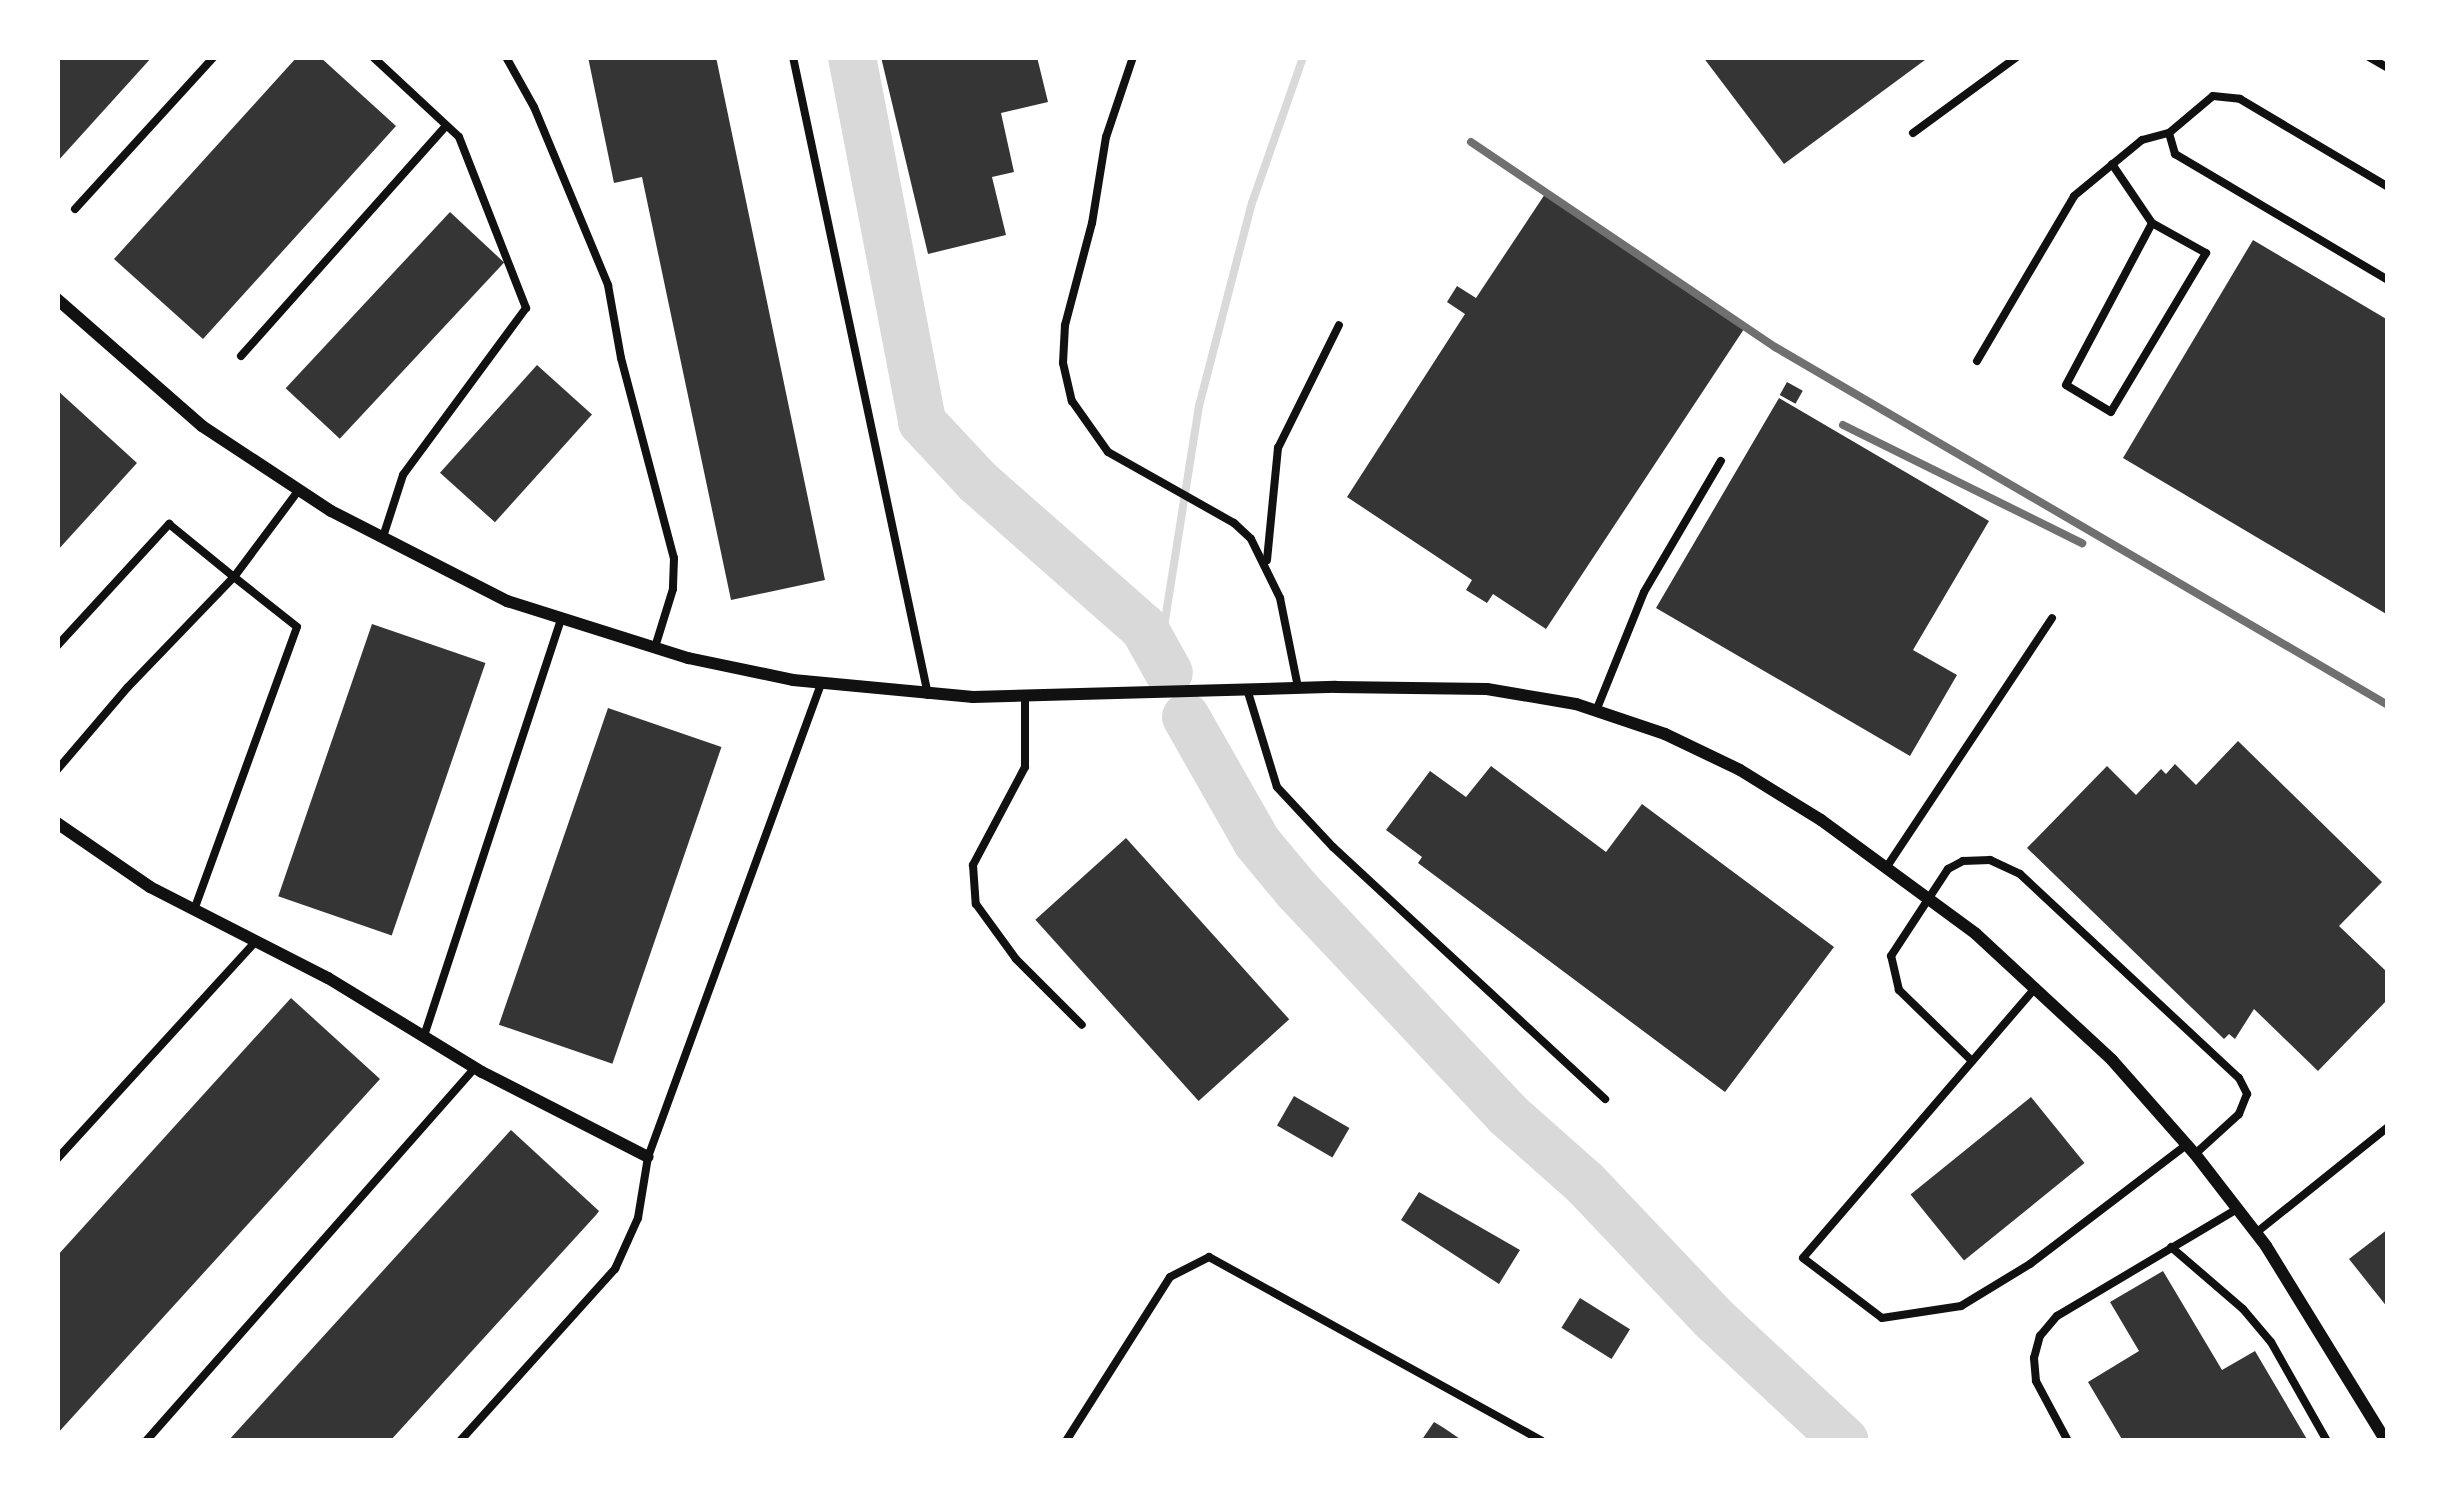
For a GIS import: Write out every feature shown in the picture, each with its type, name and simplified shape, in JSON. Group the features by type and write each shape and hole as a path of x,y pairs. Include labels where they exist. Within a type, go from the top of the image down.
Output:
{"street":[{"path":"57,299 202,426 298,491 507,601 655,648 821,684 928,694 1487,689 1596,711 1665,734 1740,770 1925,896 2037,986 2191,1149 2256,1233 2326,1338 2386,1441"},
{"path":"57,824 150,887 256,941 475,1068 648,1156"}],"lane":[{"path":"75,209 214,57"},
{"path":"373,57 459,137 526,308 403,475 383,539"},
{"path":"506,57 534,107 608,285 621,358 674,558 673,589 655,648"},
{"path":"793,57 928,694"},
{"path":"1133,57 1106,137 1092,224 1065,325 1063,363 1072,401 1088,431 1108,452 1234,523 1267,562 1280,598 1298,688"},
{"path":"1913,133 2018,57"},
{"path":"2369,57 2388,68"},
{"path":"1977,361 2074,196 2142,140 2169,133 2213,96 2240,99 2388,188"},
{"path":"241,356 446,126"},
{"path":"2169,133 2175,154 2388,280"},
{"path":"2113,164 2152,223 2206,253 2111,412 2066,385 2152,223"},
{"path":"1267,562 1278,448 1339,325"},
{"path":"1596,711 1644,592 1721,460"},
{"path":"57,770 128,687 234,577 298,491"},
{"path":"57,646 169,524 297,627 194,910"},
{"path":"1886,868 2052,618"},
{"path":"424,1036 560,620"},
{"path":"460,1441 615,1269 638,1218 648,1156 821,684"},
{"path":"1246,689 1277,788 1333,847 1605,1099"},
{"path":"1024,695 1025,767 973,865 976,904 1016,958 1082,1025"},
{"path":"1972,1061 1899,990 1891,956 1925,896 1948,869 1963,860 1990,860 2020,874 2132,975 2239,1078 2247,1094 2239,1114 2030,1264 1961,1306 1882,1318 1803,1258 2037,986"},
{"path":"57,1159 256,941"},
{"path":"146,1441 475,1068"},
{"path":"2256,1233 2388,1127"},
{"path":"2068,1441 2036,1381 2034,1358 2040,1336 2057,1316 2237,1209"},
{"path":"2171,1247 2243,1309 2272,1342 2326,1441"},
{"path":"1066,1441 1170,1277 1209,1257 1542,1441"}],"building":[{"path":"57,57 152,57 57,162"},
{"path":"297,57 320,57 396,126 203,339 114,259"},
{"path":"588,57 716,57 825,580 731,600 642,177 614,183"},
{"path":"881,57 1037,57 1048,102 1001,113 1014,172 992,177 1006,235 928,254"},
{"path":"1703,57 1929,57 1784,164"},
{"path":"1545,194 1744,329 1546,629 1493,594 1487,603 1466,590 1472,580 1347,497 1465,314 1447,302 1457,286 1476,298"},
{"path":"450,212 504,262 340,439 286,388"},
{"path":"2253,240 2388,320 2388,615 2123,458"},
{"path":"537,365 592,415 495,522 440,473"},
{"path":"1787,382 1803,391 1795,404 1780,395"},
{"path":"57,390 137,463 57,551"},
{"path":"1779,398 1989,521 1913,650 1957,675 1910,756 1656,608"},
{"path":"372,624 485,663 392,935 278,896"},
{"path":"608,708 721,747 612,1064 499,1025"},
{"path":"2238,741 2382,882 2339,926 2388,973 2388,999 2318,1071 2254,1009 2235,1039 2229,1034 2224,1039 2027,848 2107,766 2136,795 2161,769 2166,774 2175,764 2196,785"},
{"path":"1491,766 1606,852 1642,804 1834,947 1725,1092 1418,863 1422,857 1386,830 1430,771 1466,797"},
{"path":"1126,838 1289,1019 1199,1101 1035,920"},
{"path":"291,998 380,1079 57,1434 57,1256"},
{"path":"1294,1096 1349,1128 1332,1157 1277,1125"},
{"path":"2031,1097 2084,1163 1964,1261 1911,1195"},
{"path":"511,1130 599,1211 596,1215 390,1441 228,1441"},
{"path":"1419,1192 1520,1250 1499,1284 1401,1220"},
{"path":"2388,1229 2388,1308 2349,1259"},
{"path":"2163,1271 2222,1370 2255,1351 2308,1441 2123,1441 2088,1382 2139,1351 2110,1302"},
{"path":"1580,1298 1630,1329 1611,1359 1561,1328"},
{"path":"1434,1422 1444,1428 1463,1441 1421,1441"}],"waterway":[{"path":"852,57 922,422 977,481 1144,628 1169,673"},
{"path":"1160,652 1199,406 1252,203 1303,57"},
{"path":"1186,717 1257,842 1296,889 1507,1114 1585,1183 1713,1318 1845,1441"}],"railway":[{"path":"1471,142 1775,347 2388,705"},
{"path":"1843,425 2082,543"}]}
